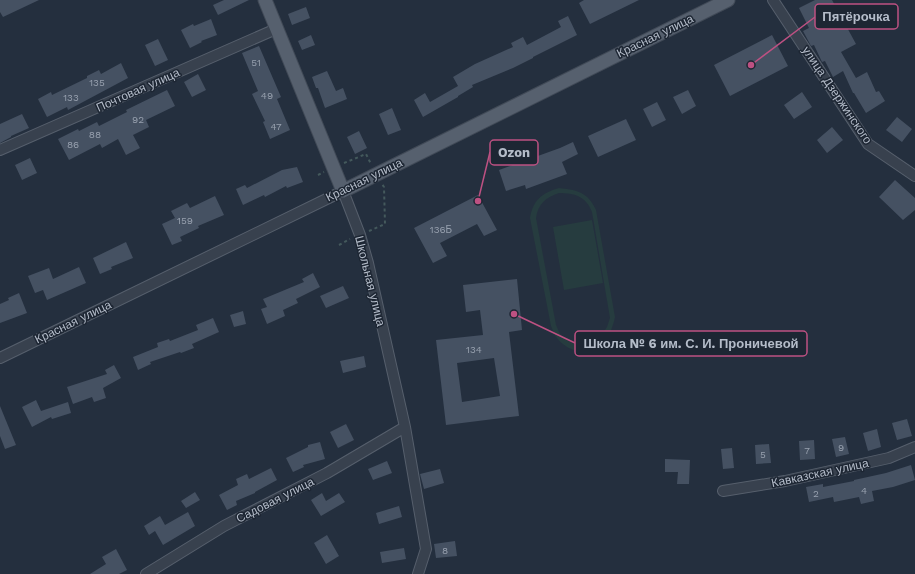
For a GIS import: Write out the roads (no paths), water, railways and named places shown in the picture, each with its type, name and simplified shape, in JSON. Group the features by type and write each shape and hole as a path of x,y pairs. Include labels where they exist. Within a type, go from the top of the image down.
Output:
{"main road":[{"name":"Школьная улица","path":"265,0 343,191"},
{"name":"Красная улица","path":"343,191 728,0"}],"street":[{"name":"улица Дзержинского","path":"773,0 868,144 915,176"},
{"name":"Почтовая улица","path":"0,150 276,29"},
{"name":"Красная улица","path":"0,358 343,191"},
{"name":"Школьная улица","path":"343,191 360,235 368,263 405,427 426,549 418,574"},
{"name":"Садовая улица","path":"146,574 224,526 327,473 405,427"},
{"name":"Кавказская улица","path":"723,491 785,481 890,458 915,447"}],"place":[{"name":"Пятёрочка","path":"751,65"},
{"name":"Ozon","path":"478,201"},
{"name":"Школа № 6 им. С. И. Проничевой","path":"514,314"}]}
